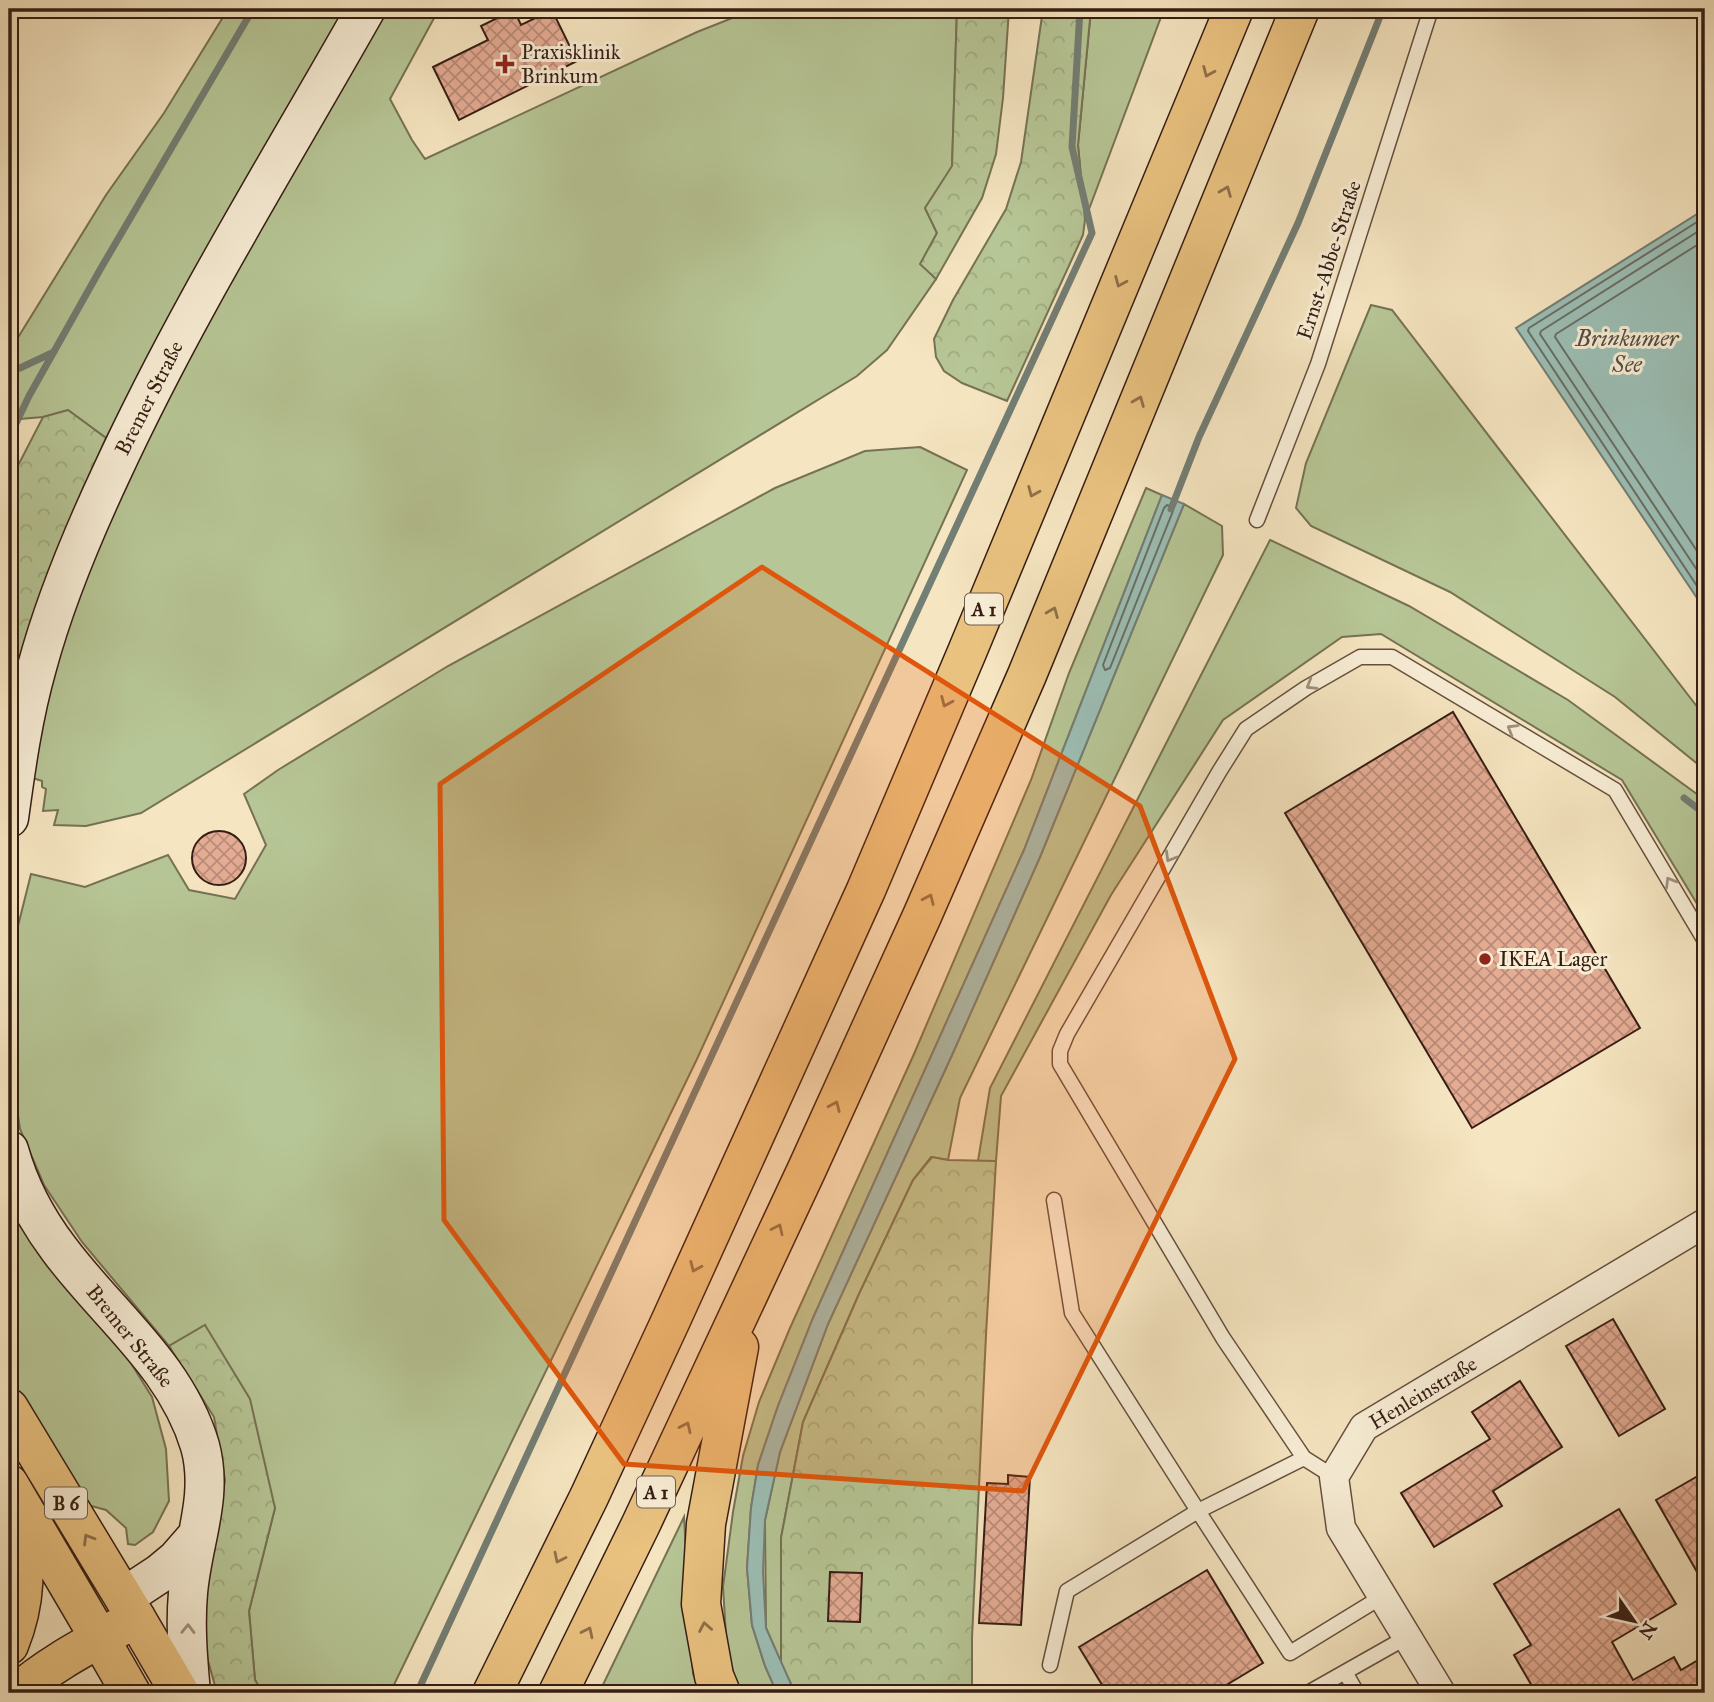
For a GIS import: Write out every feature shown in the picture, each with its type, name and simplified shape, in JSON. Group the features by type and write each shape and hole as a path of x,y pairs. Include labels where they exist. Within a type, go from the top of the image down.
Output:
{"main road":[{"name":"A 1","path":"492,1693 601,1472 866,890 1234,9"},
{"name":"A 1","path":"558,1693 641,1524 922,916 1027,675 1300,9"},
{"path":"721,1693 714,1676 701,1604 706,1524 750,1290"},
{"name":"B 6","path":"9,1408 180,1693"},
{"path":"9,1645 22,1603 24,1563 13,1492"},
{"name":"B 6","path":"13,1492 131,1693"},
{"path":"9,1671 34,1652 94,1629 130,1608"},
{"path":"17,1693 94,1629"}],"street":[{"name":"Bremer Straße","path":"9,818 36,668 63,588 91,519 147,398 212,275 366,9"},
{"name":"Bremer Straße","path":"9,1150 22,1186 58,1248 151,1356 174,1388 200,1446 205,1474 203,1507 188,1593 187,1646 191,1693"},
{"name":"Henleinstraße","path":"1334,1477 1364,1427 1705,1223"},
{"path":"1334,1477 1341,1528 1441,1693"},
{"name":"Bremer Straße","path":"130,1608 171,1592 195,1550"}],"lane":[{"name":"Ernst-Abbe-Straße","path":"1256,520 1318,364 1431,9"},
{"path":"1334,1477 1304,1458 1273,1414 1223,1338 1060,1064 1060,1051 1067,1034 1246,729 1306,688 1360,657 1392,657 1615,790 1705,940"},
{"path":"1054,1200 1072,1313 1290,1653 1383,1596"},
{"path":"1050,1665 1068,1591 1198,1511 1304,1458"},
{"path":"1308,1693 1407,1637"},
{"path":"1345,1672 1357,1693"}],"highlighted area":[{"path":"762,567 1140,806 1235,1059 1023,1491 624,1464 444,1220 440,784"}],"green space":[{"path":"228,9 345,9 274,131 106,438 68,410 43,417 9,420 9,352 106,195 164,113"},
{"path":"380,9 439,9 390,99 425,159 697,32 755,9 957,9 952,167 925,208 937,233 921,263 936,279 887,350 857,376 141,813 86,826 54,825 58,810 43,811 46,789 42,787 42,781 30,777 48,674 130,461"},
{"path":"957,9 1009,9 1003,98 996,154 982,198 936,279 920,264 937,233 925,208 952,166"},
{"path":"1043,9 1091,9 1078,145 1085,220 1083,235 1007,401 962,383 944,371 936,357 934,339 953,300 1006,209 1021,162"},
{"path":"1091,9 1164,9 1085,220 1078,145"},
{"path":"1371,305 1392,310 1705,717 1705,770 1615,697 1450,592 1311,526 1296,508 1306,463"},
{"path":"68,410 106,438 48,572 9,710 9,483 43,417"},
{"path":"920,447 967,470 697,1059 390,1693 263,1693 255,1680 249,1611 275,1508 205,1325 169,1346 82,1242 44,1185 20,1129 11,1070 10,1010 15,938 31,874 85,887 168,855 189,890 235,899 266,845 244,794 278,770 448,666 775,488 865,451"},
{"path":"1146,488 1162,495 1024,850 813,1318 758,1465 751,1508 747,1568 752,1625 777,1693 739,1693 727,1651 723,1587 743,1456 759,1402 914,1054 1031,780 1069,673"},
{"path":"1184,504 1222,526 1223,555 960,1098 948,1160 931,1157 913,1180 803,1422 781,1538 781,1663 766,1628 765,1520 780,1452 828,1324 1040,857"},
{"path":"1270,540 1409,606 1568,700 1705,800 1705,917 1622,780 1381,634 1342,637 1223,720 1111,895 1001,1096 996,1161 978,1161 990,1088"},
{"path":"932,1157 996,1161 972,1638 972,1693 795,1693 781,1663 781,1538 803,1422 913,1180"},
{"path":"9,1199 124,1352 152,1397 166,1449 169,1501 153,1532 135,1545 128,1544 126,1528 106,1510 84,1504 9,1381"},
{"path":"205,1325 250,1399 275,1508 249,1611 255,1680 263,1693 217,1693 202,1639 205,1578 215,1545 225,1480 214,1417 169,1346"},
{"path":"684,1517 693,1674 702,1693 599,1693"}],"water":[{"name":"Brinkumer See","path":"1705,209 1705,610 1516,328"},
{"path":"1162,495 1184,504 1040,857 828,1324 780,1452 765,1520 763,1572 766,1628 795,1693 777,1693 752,1625 747,1568 751,1508 758,1465 813,1318 1024,850"}],"building":[{"name":"Praxisklinik Brinkum","path":"514,10 521,25 552,10 577,61 459,120 433,67 488,40 481,26"},
{"name":"IKEA Lager","path":"1453,712 1640,1028 1472,1128 1285,813"},
{"path":"219,831 238,839 246,858 238,877 219,885 200,877 192,858 200,839"},
{"path":"1613,1319 1665,1409 1619,1436 1566,1346"},
{"path":"1520,1381 1562,1447 1493,1491 1502,1506 1434,1547 1401,1493 1490,1439 1472,1412"},
{"path":"1705,1472 1705,1586 1656,1500"},
{"path":"1008,1475 1030,1477 1021,1625 979,1623 987,1483 1008,1484"},
{"path":"1619,1509 1676,1604 1612,1642 1633,1680 1674,1657 1681,1670 1705,1656 1705,1693 1536,1693 1514,1655 1531,1645 1494,1584"},
{"path":"1207,1570 1263,1663 1213,1693 1107,1693 1079,1647"},
{"path":"830,1572 862,1573 860,1622 828,1621"}],"waterway":[{"path":"9,438 29,396 101,268 253,9"},
{"path":"417,1693 1092,233 1072,147 1080,9"},
{"path":"1171,509 1199,437 1298,223 1383,9"},
{"path":"20,368 54,352"},
{"path":"1684,798 1705,814"}],"place":[{"name":"Praxisklinik Brinkum","path":"505,64"},
{"name":"IKEA Lager","path":"1485,959"}]}
